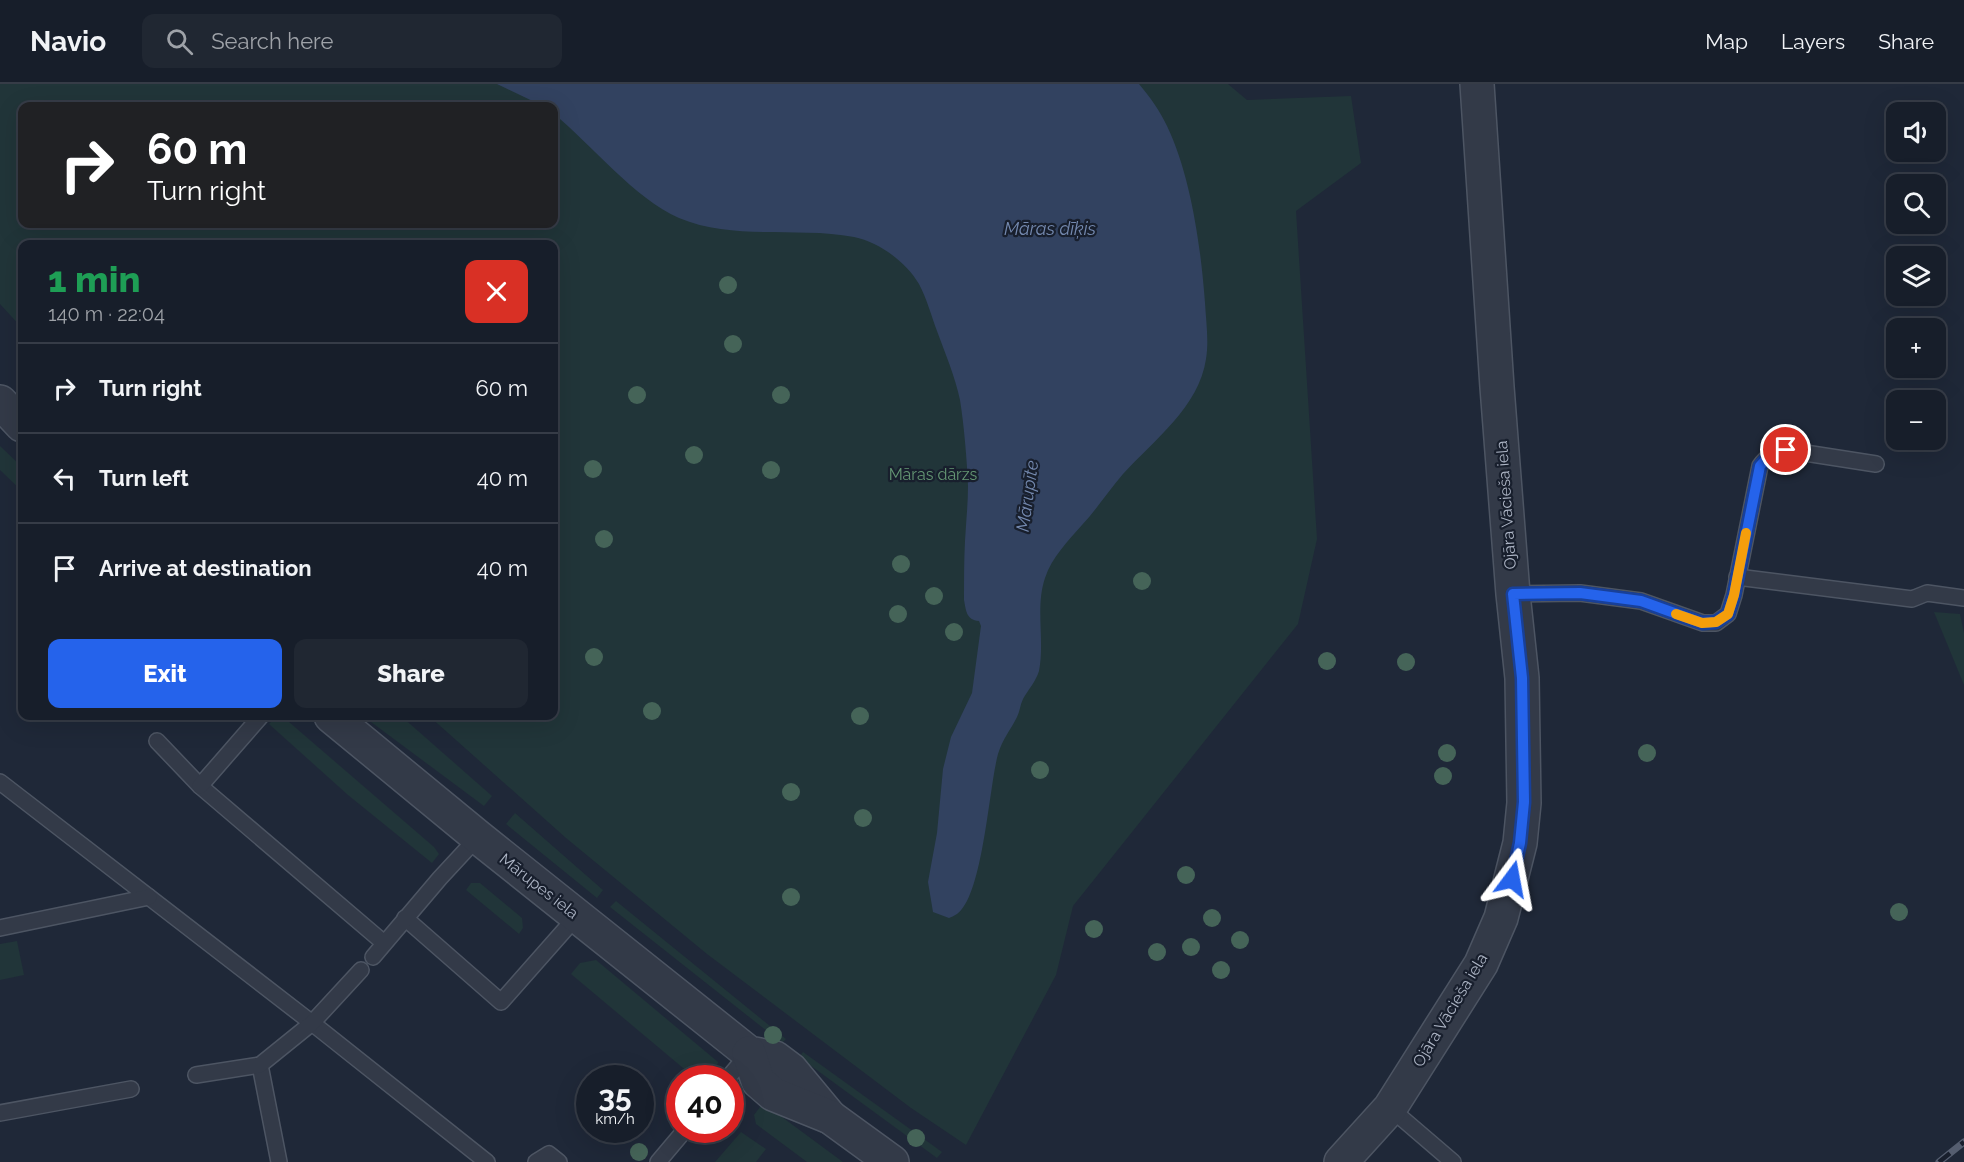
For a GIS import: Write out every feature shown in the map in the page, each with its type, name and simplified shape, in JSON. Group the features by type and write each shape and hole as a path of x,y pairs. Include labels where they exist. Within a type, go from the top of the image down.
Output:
{"street":[{"name":"Ojāra Vācieša iela","path":"1341,1162 1390,1108 1481,964 1501,918 1520,843 1524,802 1522,678 1513,594 1477,84"},
{"path":"0,402 18,421"},
{"name":"Mārupes iela","path":"336,720 478,837 749,1053 775,1058 791,1070 830,1117 892,1162"}],"lane":[{"path":"1513,594 1580,593 1641,601 1702,623 1716,622 1728,614 1760,466 1770,455 1786,450 1876,465"},
{"path":"1737,578 1912,599 1927,593 1964,598"},
{"path":"200,786 258,720"},
{"path":"157,741 200,786 384,944"},
{"path":"0,782 312,1023 487,1162"},
{"path":"373,957 478,837"},
{"path":"0,928 149,897"},
{"path":"405,918 501,1002 578,916"},
{"path":"196,1075 260,1065 312,1023 361,969"},
{"path":"739,1065 749,1053"},
{"path":"260,1065 279,1162"},
{"path":"0,1113 131,1089"},
{"path":"1390,1108 1453,1162"},
{"path":"658,1162 674,1143"},
{"path":"536,1162 549,1154 559,1162"}],"green space":[{"name":"Māras dārzs","path":"0,84 1228,84 1247,100 1351,96 1361,163 1296,211 1317,539 1298,624 1073,906 1056,975 966,1145 911,1108 707,954 566,838 433,720 558,720 558,240 18,240 18,324 0,304"},
{"path":"0,446 18,463 18,487 0,470"},
{"path":"1934,612 1960,614 1964,633 1964,685"},
{"path":"273,720 287,720 434,847 439,854 432,863 348,795 269,724"},
{"path":"368,720 406,720 492,796 484,806"},
{"path":"515,813 603,890 597,898 506,824"},
{"path":"471,883 480,883 522,918 523,928 519,934 466,890"},
{"path":"616,901 786,1039 782,1043 610,907"},
{"path":"17,941 24,975 0,980 0,944"},
{"path":"596,960 718,1062 717,1065 680,1065 571,974 580,963"},
{"path":"803,1052 942,1152 937,1158 799,1057"},
{"path":"763,1103 843,1162 807,1162 756,1124 754,1115"},
{"path":"744,1134 766,1149 756,1162 715,1162 731,1143 744,1143"}],"water":[{"name":"Māras dīķis","path":"497,84 1139,84 1167,126 1189,189 1198,236 1207,338 1202,376 1185,408 1174,422 1118,480 1061,550 1048,570 1042,589 1039,671 1023,699 1017,717 998,754 979,864 966,903 957,914 949,918 933,912 928,882 937,833 943,769 951,737 972,693 981,626 979,621 969,617 964,600 968,486 960,400 950,365 919,284 907,268 891,254 873,243 854,237 721,229 679,218 646,198 630,185 558,118 558,102 535,102"}],"railway":[{"path":"1939,1162 1964,1142"}],"slow traffic":[{"path":"1676,614 1702,623 1716,622 1728,614 1746,533"}],"route":[{"path":"1512,879 1520,843 1524,802 1522,678 1513,594 1580,593 1641,601 1687,619 1702,623 1716,622 1728,614 1734,595 1760,466 1770,455 1786,450"}],"water label":[{"name":"Mārupīte","path":"1027,496"}]}
